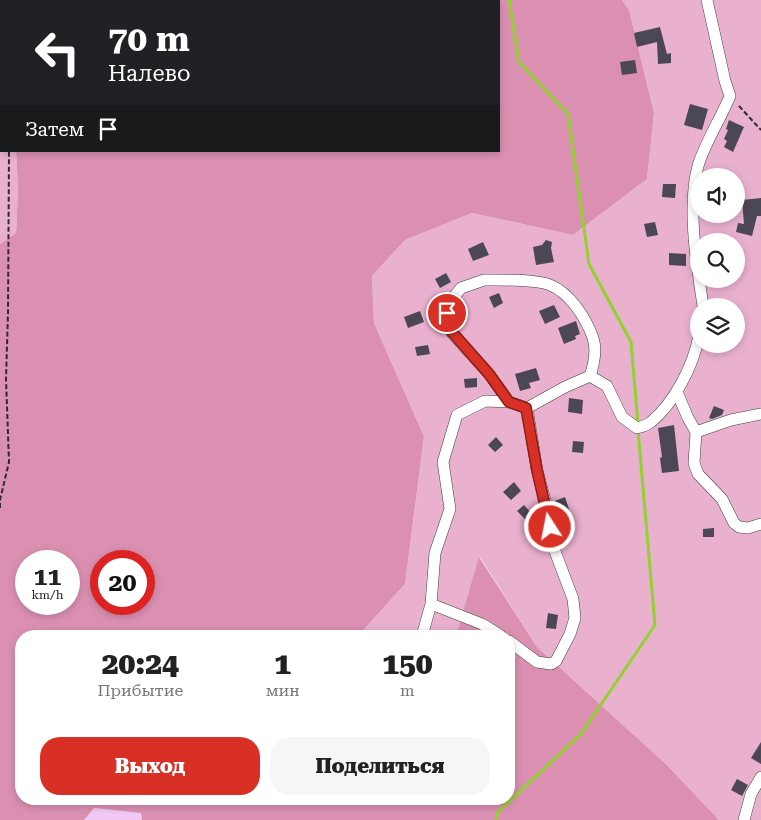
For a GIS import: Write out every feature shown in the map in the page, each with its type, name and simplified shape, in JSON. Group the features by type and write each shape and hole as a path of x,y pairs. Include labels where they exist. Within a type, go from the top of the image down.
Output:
{"lane":[{"path":"694,233 693,203 697,167 730,96 725,81 708,0"},
{"path":"424,630 431,604 435,554 450,509 442,462 457,415 485,401 509,402 526,408 590,376 595,360 594,339 580,312 568,298 550,285 506,280 484,280 461,288 453,298 447,313 452,332 489,374 509,402"},
{"path":"590,376 607,386 622,417 637,428 650,423 677,392 695,353"},
{"path":"677,392 696,432 694,464 698,474 722,499 734,523 739,527 748,528 761,524"},
{"path":"515,646 537,662 551,664 556,661 570,634 575,618 574,599 553,546 526,408"},
{"path":"696,432 731,420 761,414"},
{"path":"431,604 482,624 492,630"},
{"path":"744,820 751,794 761,777"}],"path":[{"path":"730,96 761,130"},
{"path":"0,508 0,500 9,462 6,379 9,152"}],"shaded area":[{"path":"500,0 622,0 629,10 654,113 647,179 573,235 472,213 405,240 372,276 374,323 424,437 405,584 363,630 15,630 15,805 515,805 515,630 458,630 479,557 537,647 667,765 719,820 142,820 141,813 94,808 84,820 0,820 0,244 16,233 18,189 16,152 500,152"},
{"path":"622,0 761,0 761,820 719,820 667,765 537,647 480,557 458,630 363,630 405,584 424,438 374,323 372,276 405,240 472,213 573,235 647,179 654,113 629,10"},
{"path":"0,152 16,152 18,189 16,233 0,244"},
{"path":"94,808 141,813 142,820 84,820"}],"building":[{"path":"660,27 667,54 671,53 671,63 658,64 657,42 637,47 634,33"},
{"path":"635,60 637,73 622,75 620,62"},
{"path":"690,104 708,109 702,130 684,125"},
{"path":"729,120 744,127 733,152 724,147 727,141 724,139 728,130 726,129"},
{"path":"663,184 676,184 675,198 662,197"},
{"path":"761,198 761,216 757,216 752,236 736,232 738,223 745,223 745,200"},
{"path":"655,222 658,235 647,237 644,224"},
{"path":"546,240 552,242 551,248 554,262 536,265 533,247 542,245"},
{"path":"483,242 489,255 473,261 468,249"},
{"path":"669,253 686,254 686,266 669,265"},
{"path":"446,273 451,282 440,288 435,279"},
{"path":"499,293 503,303 494,308 489,297"},
{"path":"554,305 560,317 545,324 539,311"},
{"path":"420,311 424,322 408,328 404,317"},
{"path":"576,321 580,334 575,336 576,339 564,344 558,328"},
{"path":"428,345 430,354 417,356 415,347"},
{"path":"536,368 540,380 529,383 531,388 520,391 515,374"},
{"path":"477,378 477,387 465,388 464,379"},
{"path":"569,398 583,400 582,414 568,412"},
{"path":"714,406 724,410 722,415 712,419 709,418"},
{"path":"674,425 679,471 662,473 658,428"},
{"path":"496,437 503,445 495,452 488,445"},
{"path":"573,441 584,442 583,453 572,452"},
{"path":"514,482 521,491 511,500 503,492"},
{"path":"565,497 569,509 559,512 555,501"},
{"path":"524,505 533,515 541,532 532,535 525,519 517,511"},
{"path":"714,528 714,537 703,537 703,529"},
{"path":"548,613 558,615 556,629 546,628"},
{"path":"761,742 761,764 751,758"},
{"path":"737,779 748,785 742,796 731,790"}],"waterway":[{"path":"509,0 519,62 568,114 589,264 631,342 638,424"},
{"path":"515,796 581,734 655,625 638,430"},
{"path":"496,820 498,812 505,805"}],"route":[{"path":"447,313 452,332 489,374 509,402 526,408 550,527"}]}
